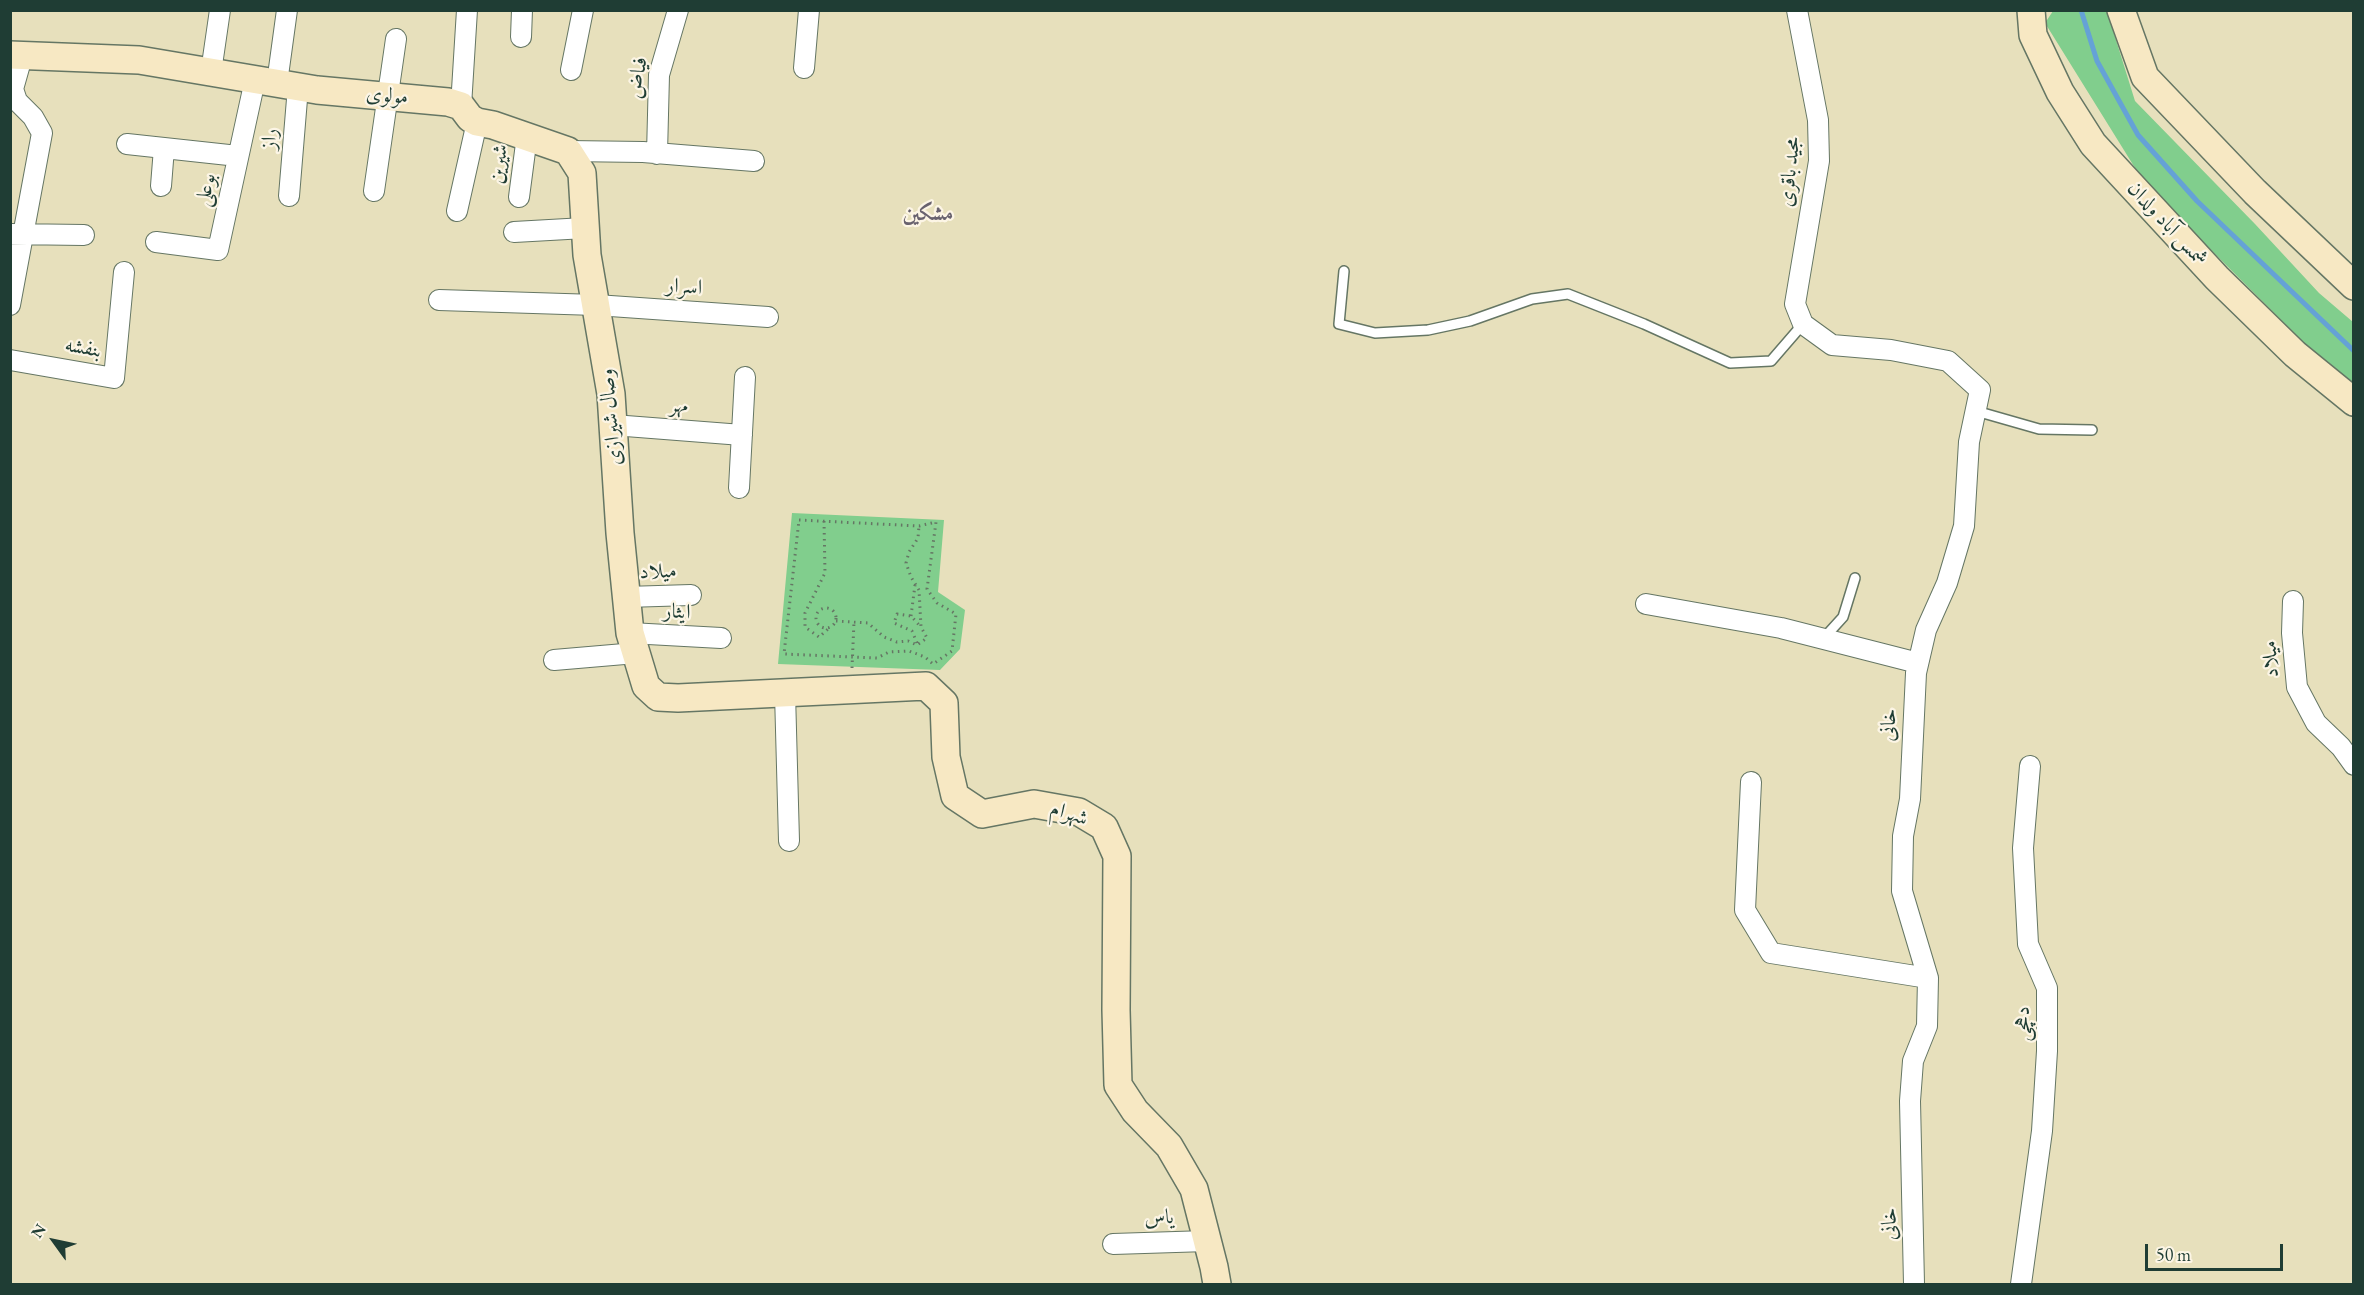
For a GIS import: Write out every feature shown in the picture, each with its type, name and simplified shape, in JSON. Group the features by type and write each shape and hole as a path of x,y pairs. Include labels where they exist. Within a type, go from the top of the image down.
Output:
{"street":[{"path":"211,72 220,10"},
{"path":"277,83 286,10"},
{"path":"457,211 469,114 467,10"},
{"path":"521,37 522,10"},
{"path":"571,70 583,10"},
{"name":"فیاض","path":"657,154 659,75 678,10"},
{"path":"804,68 809,10"},
{"name":"مجید باقری","path":"1797,10 1818,120 1819,161 1795,304 1803,324"},
{"name":"شمس آباد ولدان","path":"2031,10 2033,34 2046,63 2060,92 2093,144 2217,278 2295,354 2354,402"},
{"path":"2121,10 2145,76 2255,192 2354,286"},
{"path":"374,191 396,39"},
{"path":"10,305 17,234 42,133 33,117 18,101 13,89 16,56"},
{"name":"مولوی","path":"16,56 139,60 277,83 448,102 493,125 568,151 754,161"},
{"name":"بوعلی","path":"156,242 218,250 238,156 277,83"},
{"name":"راز","path":"277,83 289,196"},
{"name":"شیرین","path":"519,197 527,136"},
{"path":"127,144 238,156"},
{"path":"161,186 164,148"},
{"name":"وصال شیرازی","path":"568,151 582,173 587,255 611,394 626,597 633,643 646,686"},
{"path":"514,232 585,228"},
{"path":"17,234 84,235"},
{"name":"بنفشه","path":"10,360 114,378 124,272"},
{"name":"اسرار","path":"439,300 596,305 768,317"},
{"name":"خانی","path":"1803,324 1832,345 1891,350 1948,361 1980,390 1969,442 1964,526 1947,583 1926,630 1916,673 1910,799 1903,836 1902,891 1928,978 1927,1026 1913,1061 1910,1101 1914,1284"},
{"path":"739,488 745,377"},
{"name":"مهر","path":"613,425 742,435"},
{"name":"میلاد","path":"626,597 692,595"},
{"name":"میلاد","path":"2293,601 2292,633 2297,687 2316,723 2341,747 2354,765"},
{"path":"1646,604 1781,628 1918,663"},
{"name":"ایثار","path":"554,660 633,643 721,638"},
{"name":"شهرام","path":"646,686 658,697 926,686 944,703 946,757 955,796 982,814 1034,804 1079,812 1104,827 1117,856 1118,1085 1136,1111 1169,1146 1194,1189 1217,1284"},
{"path":"785,693 789,841"},
{"name":"دهچی","path":"2021,1284 2042,1131 2047,1051 2047,988 2028,944 2023,848 2030,766"},
{"path":"1751,782 1745,910 1771,953 1928,978"},
{"name":"یاس","path":"1113,1244 1207,1241"}],"lane":[{"path":"1344,272 1340,324 1375,333 1428,330 1470,321 1532,299 1568,294 1644,324 1730,363 1771,361 1803,324"},
{"path":"1976,411 2039,429 2092,430"},
{"path":"1823,639 1843,617 1855,578"}],"path":[{"path":"799,520 824,521 919,526 936,522 927,589 937,603 956,614 952,651 933,664 925,657 909,651 888,652 877,658 784,654 799,520"},
{"path":"824,521 825,573 805,613 806,627 819,637 829,628 836,621 836,614 831,609 819,610 816,616 817,623 822,628 829,628"},
{"path":"919,526 918,538 909,552 906,563 919,590 921,627"},
{"path":"911,616 915,583"},
{"path":"897,614 911,616 921,627 927,638 917,645 912,631 894,623 897,614"},
{"path":"836,621 868,623 884,637 917,645"},
{"path":"852,690 854,622"}],"green space":[{"path":"2053,11 2107,11 2135,101 2319,293 2353,322 2353,387 2302,341 2145,184 2045,23"},
{"path":"792,513 944,520 938,592 965,610 960,649 940,670 778,664"}],"waterway":[{"path":"2081,10 2097,61 2138,135 2197,201 2354,351"}],"district":[{"name":"مشکین","path":"928,214"}]}
